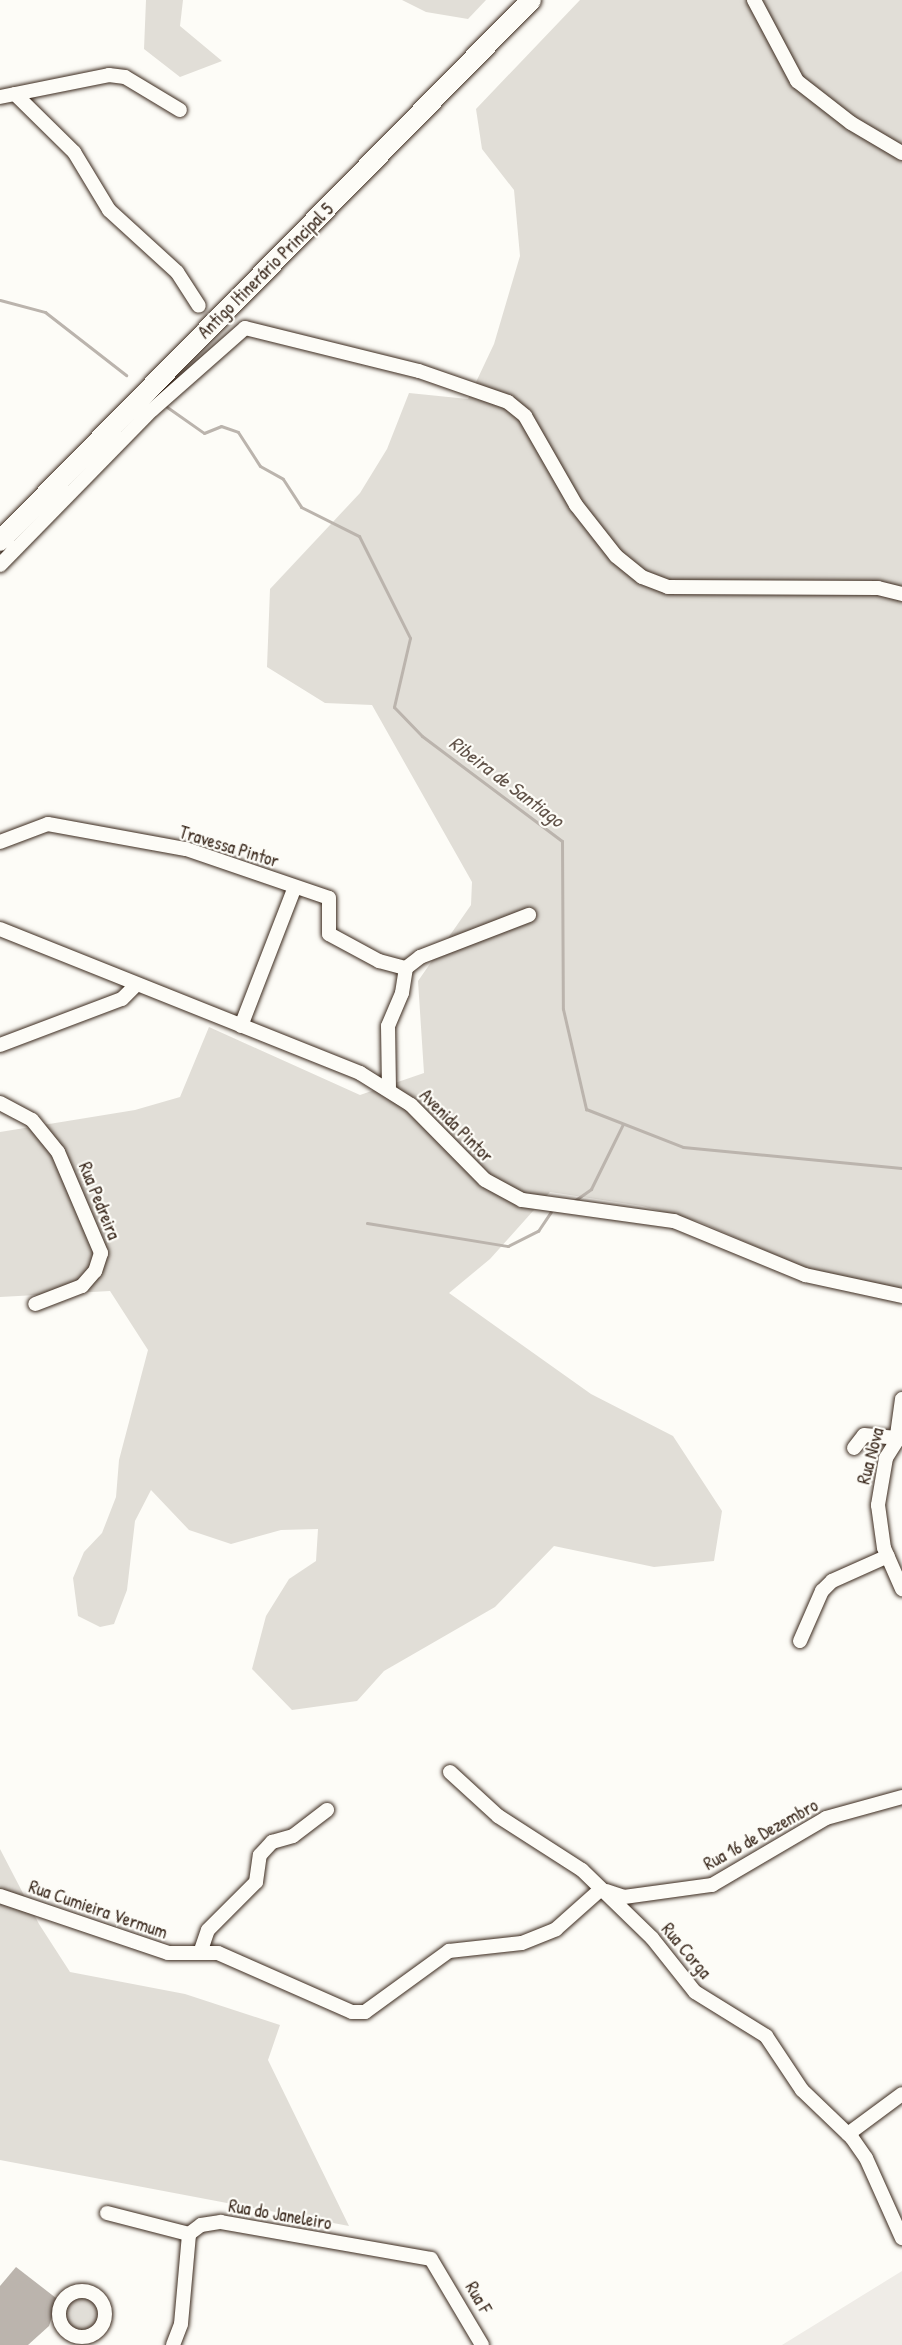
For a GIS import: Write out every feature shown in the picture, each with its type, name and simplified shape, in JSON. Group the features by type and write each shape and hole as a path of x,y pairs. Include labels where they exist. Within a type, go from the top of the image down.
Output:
{"highway":[{"name":"Antigo Itinerário Principal 5","path":"0,541 531,0"}],"street":[{"path":"754,0 797,81 851,123 902,153"},
{"path":"0,97 109,75 125,77 180,110"},
{"path":"15,94 74,152 109,210 177,272 199,306"},
{"path":"0,565 152,410 245,328 419,371 508,402 525,416 576,505 616,556 642,577 668,587 878,588 902,594"},
{"name":"Travessa Pintor","path":"0,842 48,824 186,849 329,898 329,934 379,961 406,968"},
{"path":"241,1026 295,887"},
{"path":"388,1089 388,1026 402,993 406,968 420,957 529,915"},
{"name":"Avenida Pintor","path":"0,928 136,985 360,1073 388,1089 422,1114 485,1180 522,1200 674,1221 805,1275 902,1296"},
{"path":"0,1045 122,999 136,985"},
{"name":"Rua Pedreira","path":"0,1103 33,1120 58,1152 101,1253 95,1271 82,1286 35,1304"},
{"name":"Rua Nova","path":"902,1399 897,1438 886,1458 878,1506 888,1556 902,1589"},
{"path":"855,1448 864,1435 897,1438"},
{"path":"800,1641 822,1591 832,1581 888,1556"},
{"name":"Rua Corga","path":"450,1772 498,1816 582,1870 652,1938 695,1992 766,2036 802,2090 848,2134 866,2158 902,2238"},
{"name":"Rua 16 de Dezembro","path":"601,1889 624,1897 696,1890 712,1885 826,1818 902,1797"},
{"path":"200,1953 208,1930 256,1882 260,1855 272,1842 293,1836 327,1810"},
{"name":"Rua Cumieira Vermum","path":"0,1896 168,1953 218,1953 352,2012 365,2012 448,1951 522,1943 556,1929 601,1889"},
{"path":"848,2134 902,2094"},
{"path":"107,2213 189,2234 180,2324 173,2345"},
{"name":"Rua do Janeleiro","path":"189,2234 201,2225 221,2222 431,2259 440,2269"},
{"name":"Rua F","path":"440,2269 482,2345"},
{"path":"63,2328 76,2345"}],"shaded area":[{"path":"146,0 183,0 180,26 222,61 180,77 144,49"},
{"path":"402,0 486,0 468,19 426,12"},
{"path":"580,0 902,0 902,1289 803,1267 700,1222 642,1206 550,1192 490,1259 449,1293 591,1394 673,1436 722,1511 714,1561 654,1567 554,1546 495,1607 384,1671 357,1701 292,1710 252,1669 266,1616 289,1579 316,1561 318,1529 281,1530 231,1544 189,1530 151,1490 135,1521 127,1590 114,1624 100,1627 78,1616 73,1578 84,1552 102,1533 116,1497 119,1460 148,1350 110,1291 0,1297 0,1132 135,1110 180,1097 209,1027 360,1095 424,1073 418,981 471,905 472,882 372,705 325,703 267,667 270,589 360,493 387,449 409,393 468,399 494,344 520,256 514,190 482,149 476,109"},
{"path":"0,1849 39,1924 70,1972 185,1994 280,2025 268,2060 349,2226 0,2160"},
{"path":"16,2267 56,2298 49,2326 28,2345 0,2345 0,2286"},
{"path":"902,2271 902,2345 782,2345"},
{"path":"82,2296 95,2301 100,2314 95,2327 82,2332 69,2327 64,2314 69,2301"}],"waterway":[{"name":"Ribeira de Santiago","path":"0,300 45,312 126,375"},
{"name":"Ribeira de Santiago","path":"167,407 204,433 221,426 238,432 260,466 283,479 301,507 359,536 410,638 394,707 422,736 562,841 563,1009 586,1109 683,1147 902,1168"},
{"path":"574,1201 591,1189 623,1124"},
{"path":"367,1223 508,1246 538,1231 551,1212"}]}
